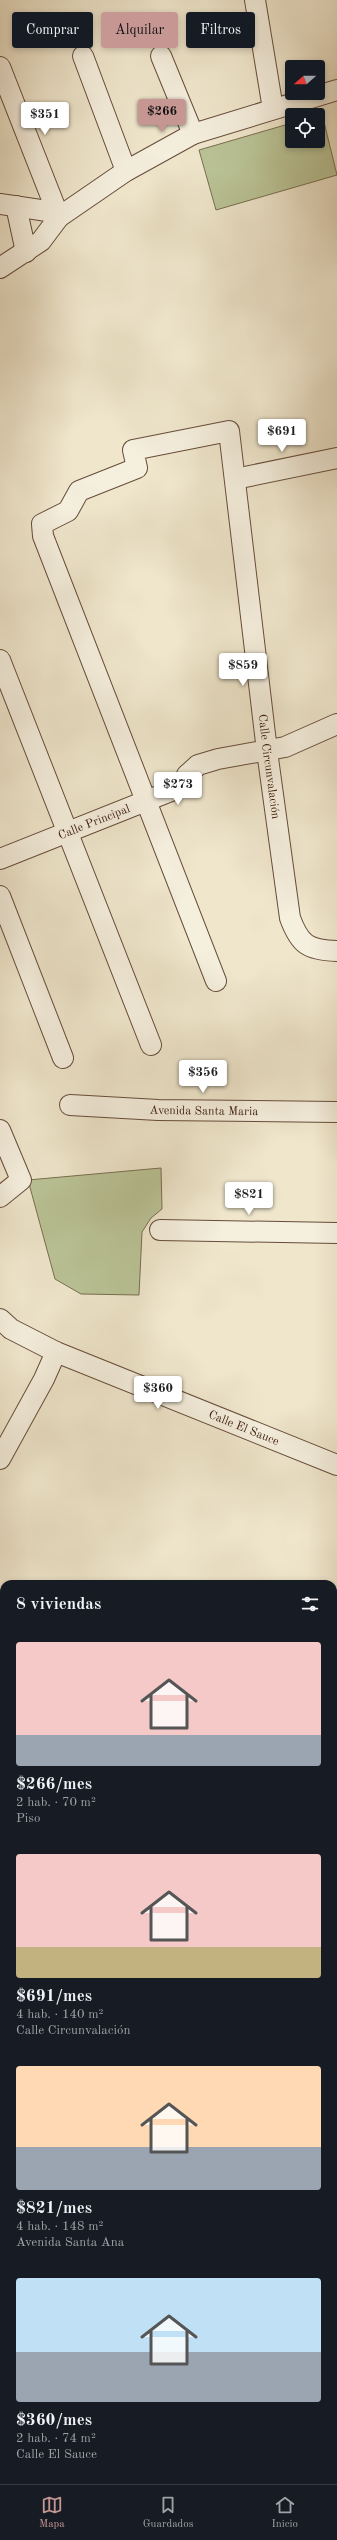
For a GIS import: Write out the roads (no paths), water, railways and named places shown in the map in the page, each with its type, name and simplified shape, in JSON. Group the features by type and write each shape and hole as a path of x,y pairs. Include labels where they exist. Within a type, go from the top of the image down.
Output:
{"street":[{"path":"255,0 273,109"},
{"path":"83,56 126,171"},
{"path":"161,56 193,134"},
{"path":"0,67 59,217"},
{"path":"0,268 41,241 59,217 126,171 193,134 337,90"},
{"path":"8,205 47,212 59,217"},
{"path":"8,205 26,252"},
{"name":"Calle Circunvalación","path":"146,801 43,536 42,524 68,512 79,491 136,468 133,450 229,431 267,751 290,918 296,933 306,946 321,950 337,950"},
{"path":"234,479 337,458"},
{"path":"0,660 151,1045"},
{"name":"Calle Principal","path":"0,859 181,787 187,775 198,765 218,759 285,747 337,724"},
{"path":"146,801 216,981"},
{"path":"0,896 62,1058"},
{"name":"Avenida Santa Maria","path":"70,1105 158,1110 337,1112"},
{"path":"0,1130 21,1180 0,1197"},
{"path":"160,1230 337,1233"},
{"name":"Calle El Sauce","path":"0,1319 11,1329 56,1352 337,1465"},
{"path":"0,1459 44,1378 56,1352"}]}
